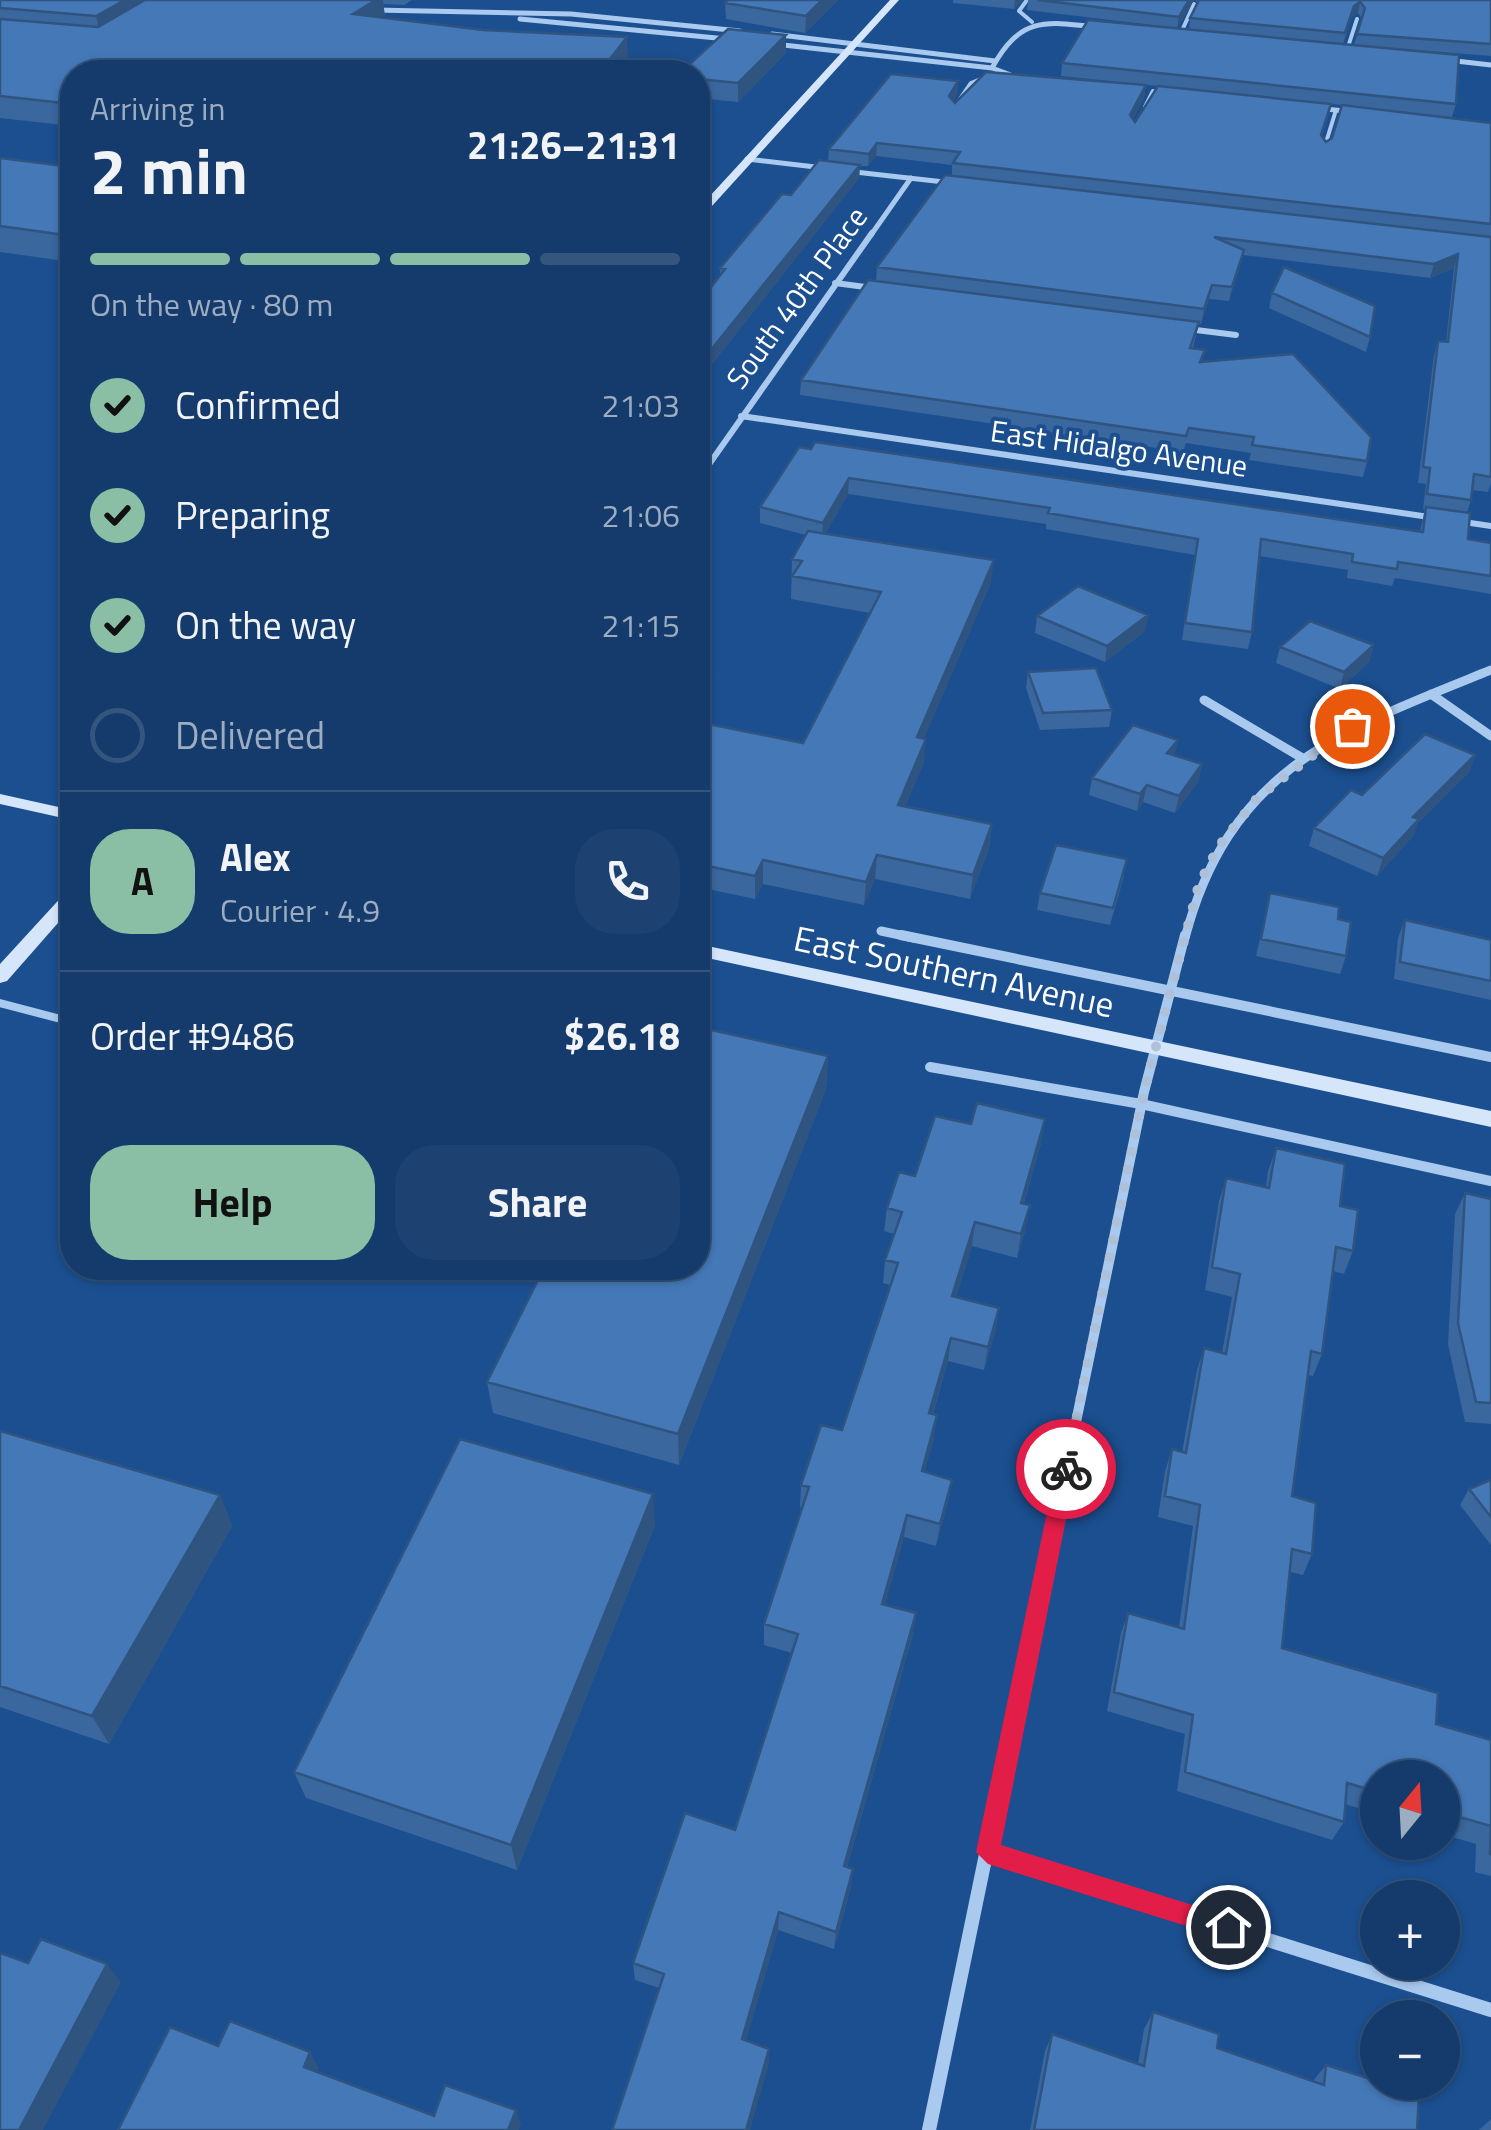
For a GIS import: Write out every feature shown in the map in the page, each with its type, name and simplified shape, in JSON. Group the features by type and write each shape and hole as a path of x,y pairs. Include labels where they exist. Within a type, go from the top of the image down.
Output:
{"main road":[{"path":"710,201 895,0"},
{"path":"0,799 60,812"},
{"path":"0,976 60,909"},
{"name":"East Southern Avenue","path":"710,953 1491,1119"}],"street":[{"path":"458,14 470,0"},
{"path":"359,9 510,16 728,40"},
{"path":"510,16 571,14 745,31"},
{"path":"992,68 1022,27 1032,22 1102,27"},
{"path":"764,33 992,68 1031,79"},
{"path":"1180,34 1198,36"},
{"path":"765,44 996,61"},
{"path":"1328,48 1365,52"},
{"path":"943,63 948,56"},
{"path":"1437,60 1491,65"},
{"path":"1136,90 1172,93"},
{"path":"1299,106 1355,112"},
{"path":"747,159 969,185"},
{"name":"South 40th Place","path":"710,462 911,178"},
{"path":"835,283 875,288"},
{"path":"1179,328 1236,335"},
{"name":"East Hidalgo Avenue","path":"741,416 1491,526"},
{"path":"929,2130 1141,1104 1199,884 1219,846 1258,797 1304,759 1352,726 1491,670"},
{"path":"1431,694 1491,736"},
{"path":"1204,700 1304,759"},
{"name":"East Southern Avenue","path":"881,931 1491,1057"},
{"path":"930,1067 1141,1104 1491,1181"},
{"path":"988,1852 1491,2010"}],"lane":[{"path":"1027,0 1019,11 1032,22"},
{"path":"1180,34 1194,4"},
{"path":"1347,50 1356,19"},
{"path":"953,110 971,84 1000,73"},
{"path":"1142,112 1153,91"},
{"path":"1324,149 1336,110"},
{"path":"0,1002 60,1019"}],"building":[{"path":"0,0 125,0 96,16 0,8"},
{"path":"145,0 376,0 353,14 483,30 627,37 609,60 60,60 60,103 0,96 0,19 98,27"},
{"path":"822,0 806,16 725,3"},
{"path":"1038,0 1189,0 1179,17"},
{"path":"1199,0 1491,0 1491,44 1357,34 1365,8 1360,2 1354,6 1345,33 1190,18"},
{"path":"1088,20 1459,55 1456,104 1062,63"},
{"path":"728,29 786,35 738,83 710,80 710,60 694,60"},
{"path":"986,72 1146,85 1130,115 1135,122 1158,86 1331,104 1321,135 1326,142 1332,138 1342,105 1491,123 1491,224 953,163 960,152 877,143 869,154 829,149 891,74 958,81 949,96 955,103"},
{"path":"0,158 60,166 60,234 0,226"},
{"path":"819,160 860,165 710,351 710,288 725,269 720,268 782,194 791,195"},
{"path":"945,175 1491,237 1491,477 1474,474 1471,500 1427,494 1430,468 1423,467 1438,341 1448,342 1458,254 1434,264 1214,237 1244,250 1232,287 1212,285 1204,309 877,267"},
{"path":"1284,267 1375,306 1370,337 1272,293"},
{"path":"868,280 1199,322 1190,348 1205,350 1200,362 1293,354 1371,437 1367,461 1252,445 1254,437 1189,428 1186,436 801,380"},
{"path":"815,442 1423,532 1426,507 1470,513 1468,539 1491,543 1491,576 1398,562 1397,569 1352,562 1353,554 1261,539 1252,632 1185,623 1198,539 1048,513 1050,508 849,478 823,523 760,507 799,447 811,449"},
{"path":"808,531 994,560 917,737 926,739 898,805 992,824 973,875 877,855 866,882 763,860 755,876 710,867 710,724 803,743 881,592 792,576 802,561 792,559"},
{"path":"1078,586 1148,615 1107,646 1037,616"},
{"path":"1310,621 1374,645 1344,672 1280,647"},
{"path":"1096,668 1112,710 1043,713 1028,672"},
{"path":"1133,725 1178,740 1167,753 1202,764 1179,796 1147,785 1140,794 1092,778"},
{"path":"1425,734 1475,755 1413,817 1419,819 1383,858 1314,828 1351,790 1362,795"},
{"path":"1056,845 1127,859 1113,908 1040,893"},
{"path":"1270,893 1339,907 1338,919 1351,922 1346,956 1261,939"},
{"path":"1405,920 1491,940 1491,981 1400,962"},
{"path":"710,1030 828,1056 678,1434 487,1382 538,1280 710,1280"},
{"path":"977,1103 1045,1119 1021,1203 1030,1205 1021,1234 975,1222 952,1296 999,1308 988,1347 951,1338 929,1413 937,1415 922,1471 952,1480 940,1524 907,1515 882,1604 916,1613 844,1866 853,1869 836,1932 779,1912 742,2039 769,2049 746,2130 612,2130 664,1974 633,1963 685,1813 735,1830 798,1634 764,1624 809,1487 801,1485 821,1425 842,1430 898,1263 885,1260 902,1212 887,1208 899,1172 915,1176 935,1116 971,1124"},
{"path":"1276,1148 1345,1164 1340,1206 1358,1210 1353,1251 1336,1247 1322,1354 1311,1351 1292,1496 1316,1503 1312,1554 1292,1549 1282,1648 1438,1693 1436,1724 1491,1740 1491,1826 1460,1817 1460,1760 1360,1760 1360,1787 1347,1783 1344,1822 1185,1772 1193,1715 1114,1692 1128,1613 1184,1629 1200,1505 1165,1496 1172,1449 1186,1453 1204,1348 1226,1354 1240,1274 1212,1267 1226,1178 1269,1188"},
{"path":"1465,1193 1491,1199 1491,1403 1476,1402 1458,1323"},
{"path":"0,1431 220,1495 92,1716 0,1686"},
{"path":"460,1439 653,1494 511,1845 294,1772"},
{"path":"1491,1480 1491,1517 1469,1489"},
{"path":"41,1939 107,1964 19,2130 0,2130 0,1953 28,1963"},
{"path":"1153,2012 1219,2034 1217,2048 1324,2085 1326,2065 1360,2076 1360,2100 1419,2100 1417,2130 1034,2130 1052,2034 1144,2066"},
{"path":"230,2021 310,2052 304,2067 434,2116 445,2085 516,2110 508,2130 118,2130 170,2027 218,2046"}],"way so far":[{"path":"1066,1469 1144,1092 1199,884 1219,846 1258,797 1352,726"}],"route":[{"path":"1066,1469 988,1852 1228,1927"}]}
